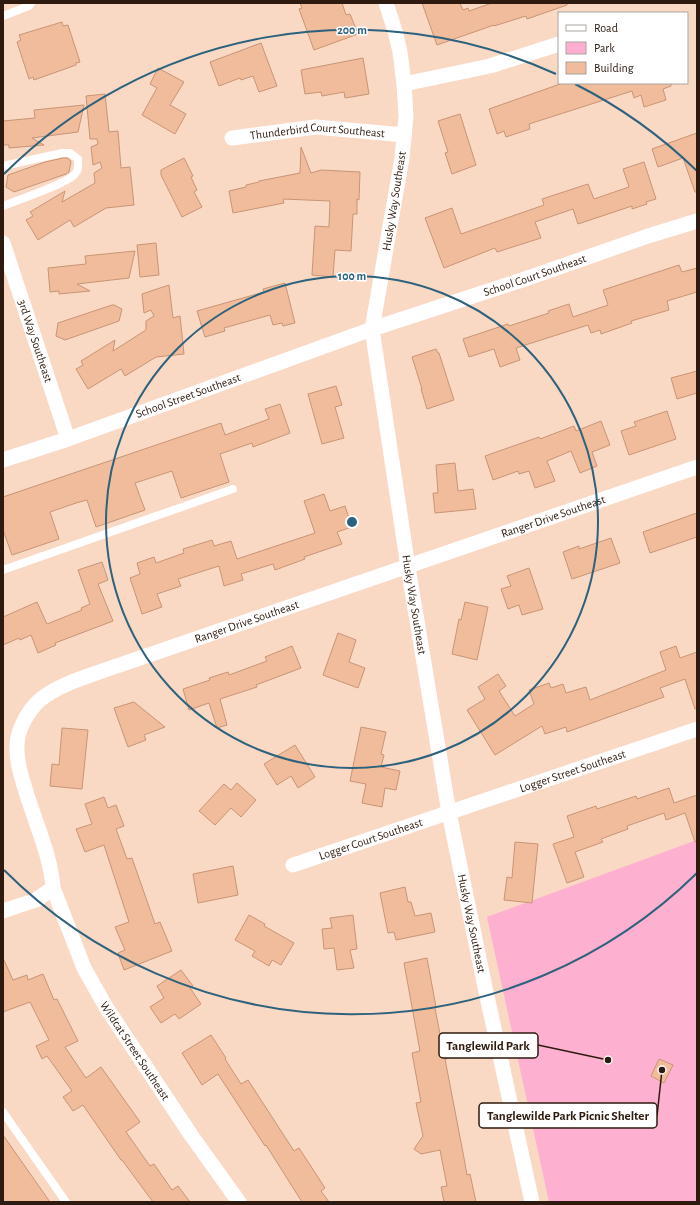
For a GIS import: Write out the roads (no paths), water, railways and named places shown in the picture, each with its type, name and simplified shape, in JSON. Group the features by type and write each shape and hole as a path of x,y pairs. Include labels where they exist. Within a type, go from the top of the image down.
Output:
{"street":[{"name":"Husky Way Southeast","path":"386,3 400,52 406,116 402,158 372,329 408,567 449,813 532,1202"},
{"path":"404,84 490,66 558,44"},
{"name":"Thunderbird Court Southeast","path":"232,138 316,127 404,135"},
{"name":"School Court Southeast","path":"372,329 525,279 648,236 697,222"},
{"name":"3rd Way Southeast","path":"3,243 7,269 68,439"},
{"name":"School Street Southeast","path":"3,460 68,439 372,329"},
{"name":"Ranger Drive Southeast","path":"53,888 49,865 24,786 18,758 17,743 21,728 29,714 40,699 52,691 108,669 697,467"},
{"name":"Logger Street Southeast","path":"449,813 697,729"},
{"name":"Logger Court Southeast","path":"293,865 449,813"},
{"path":"3,911 36,900 53,888"},
{"name":"Wildcat Street Southeast","path":"53,888 84,968 106,1007 191,1136 239,1202"}],"lane":[{"path":"3,16 29,6 30,3"},
{"path":"3,166 70,152 78,159 77,171 72,177 3,206"},
{"path":"3,570 233,489"},
{"path":"3,1112 66,1202"}],"place":[{"name":"Tanglewild Park","path":"608,1060"},
{"name":"Tanglewilde Park Picnic Shelter","path":"662,1070"}]}
